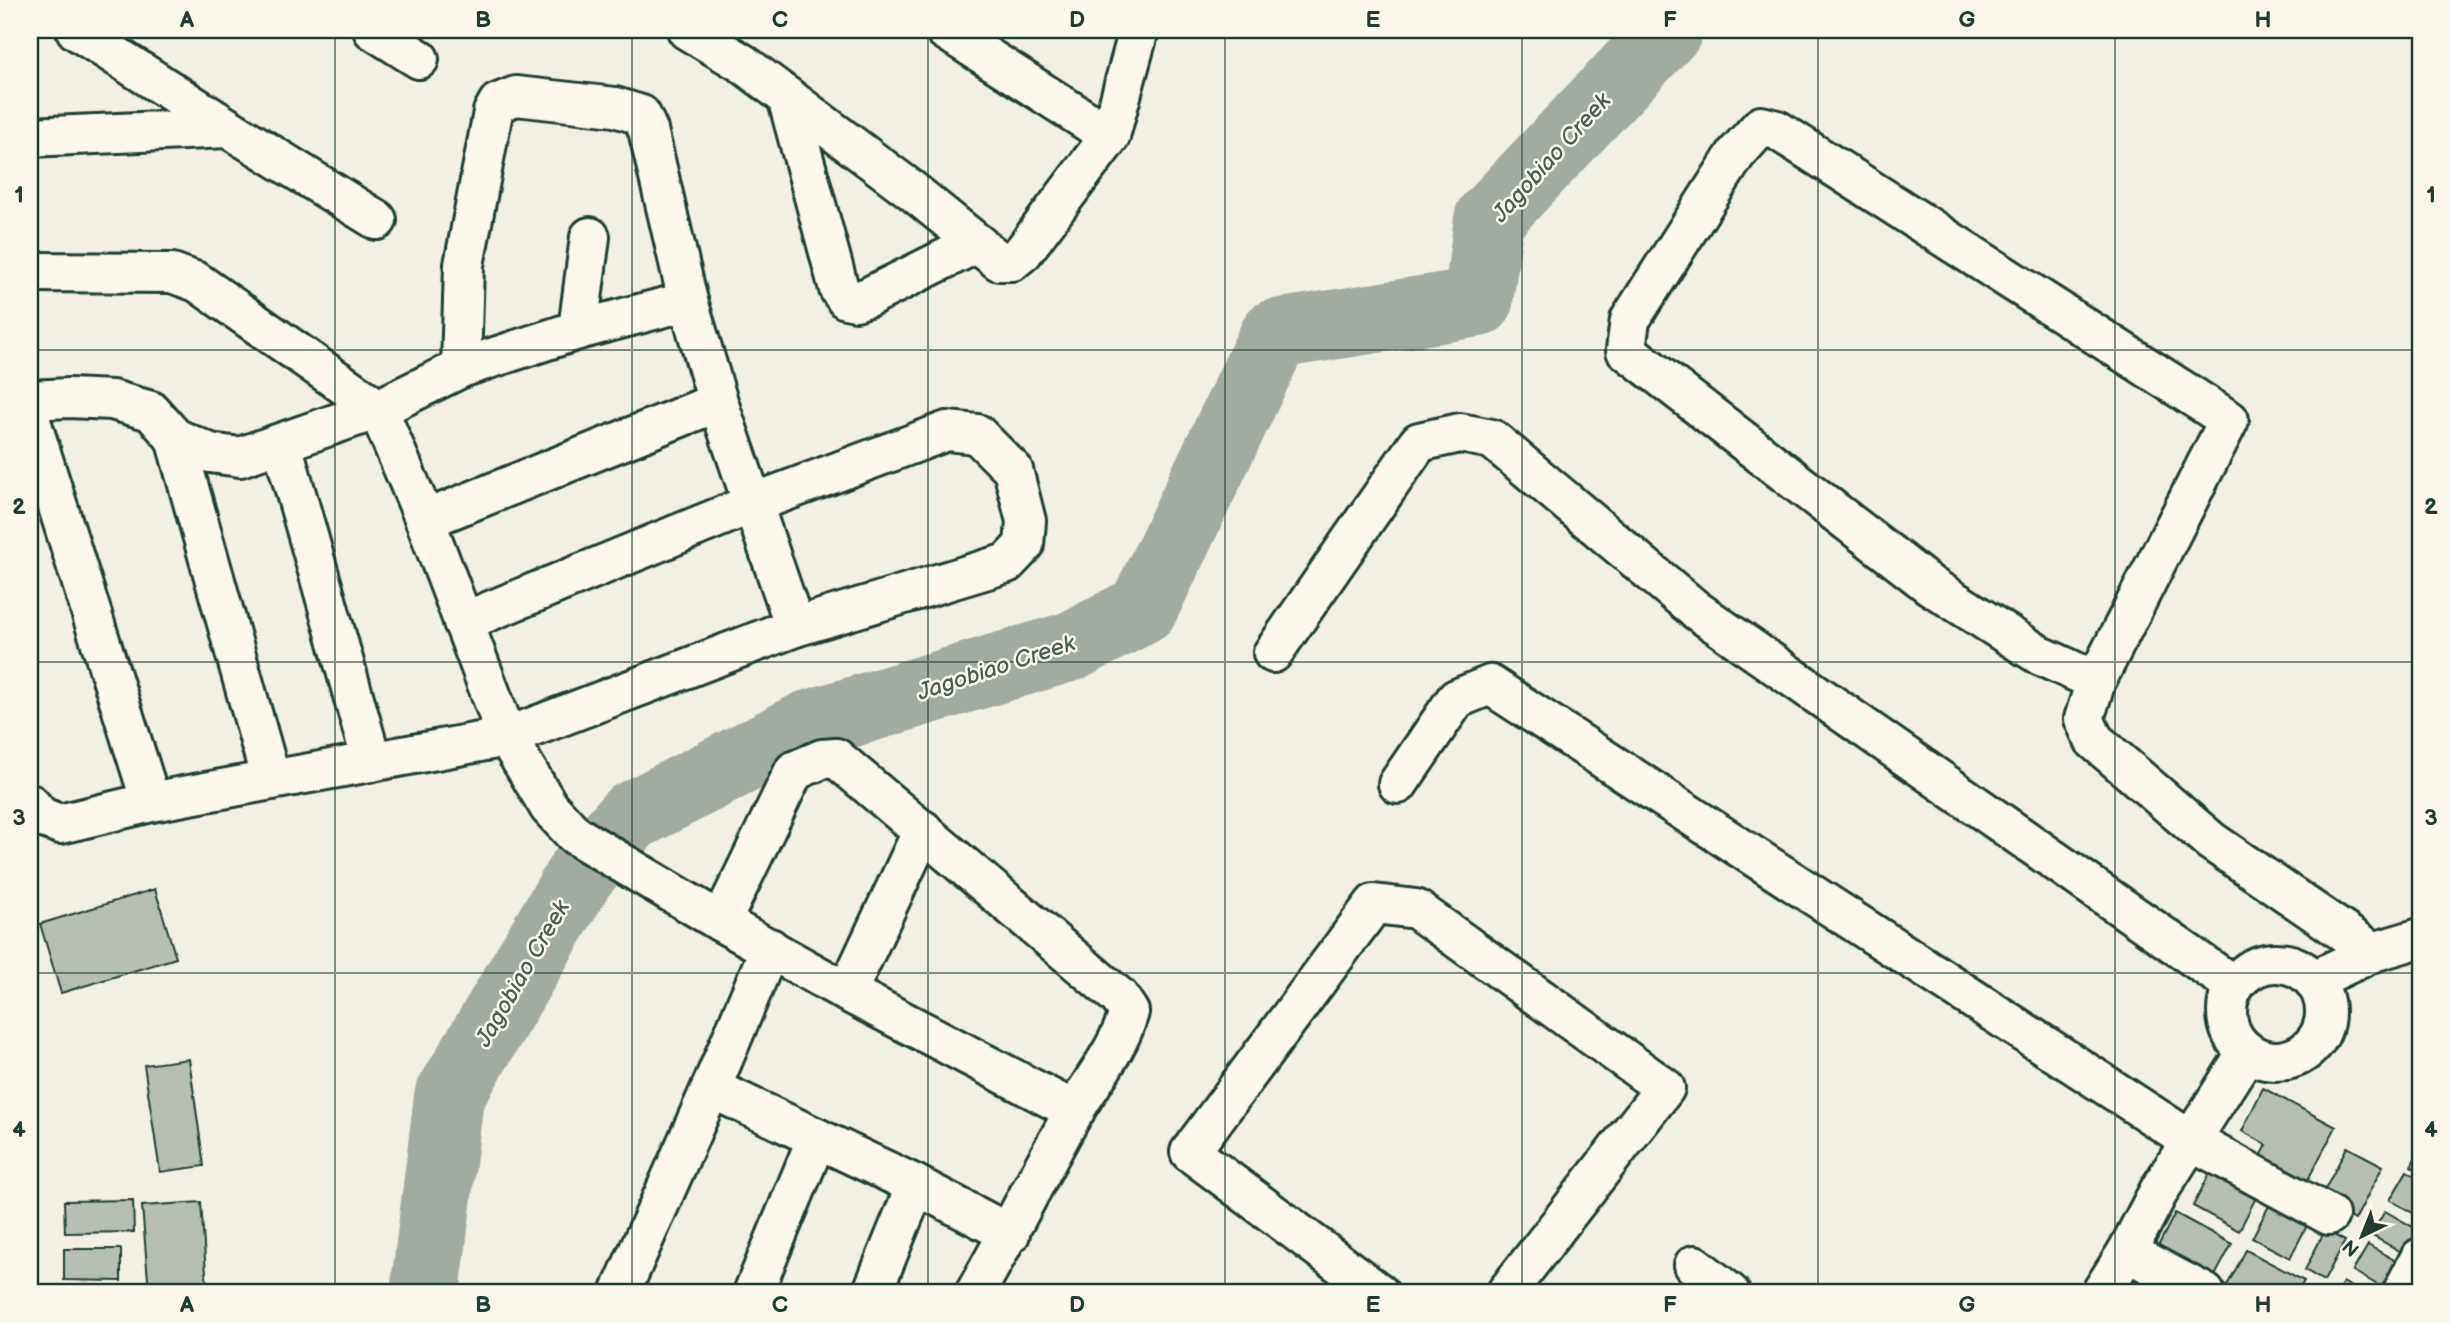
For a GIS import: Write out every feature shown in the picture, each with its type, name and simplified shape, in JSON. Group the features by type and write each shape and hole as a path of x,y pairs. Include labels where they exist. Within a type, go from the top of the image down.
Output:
{"street":[{"path":"76,30 377,220"},
{"path":"373,30 419,59"},
{"path":"687,30 742,63 910,189 999,261 1012,261 1023,252 1110,136 1139,30"},
{"path":"945,30 1110,136"},
{"path":"461,368 464,265 493,112 498,103 516,96 615,107 641,115 649,130 688,301 718,401 794,628"},
{"path":"787,97 839,289 846,299 856,301 868,297 975,244"},
{"path":"2096,681 2042,656 1931,586 1626,350 1630,320 1736,154 1761,126 1777,130 2229,420 2096,681 2084,719 2094,740 2211,841 2373,952"},
{"path":"30,137 228,128"},
{"path":"578,330 590,237"},
{"path":"30,272 172,273 197,282 378,409 425,520 507,737 549,807 575,835 721,922 847,992 1075,1111"},
{"path":"30,400 112,400 151,411 175,438 210,453 240,457 378,409 461,368 578,330 688,301"},
{"path":"425,520 718,401"},
{"path":"30,418 151,802"},
{"path":"30,804 41,817 60,824 151,802 507,737 794,628 1007,563 1024,545 1026,521 1013,470 977,434 947,431 754,503 463,622"},
{"path":"1273,653 1419,442 1460,433 1492,439 1696,610 2233,985"},
{"path":"175,438 271,780"},
{"path":"282,444 372,762"},
{"path":"1398,784 1456,699 1490,685 2190,1140 2329,1215"},
{"path":"721,922 794,771 822,759 836,758 1119,998 1129,1012 1123,1031 1075,1111 1010,1234 975,1293"},
{"path":"847,992 923,830"},
{"path":"1379,1293 1190,1152 1374,904 1416,909 1665,1088 1521,1288"},
{"path":"2314,980 2373,952 2420,938"},
{"path":"621,1293 770,948"},
{"path":"2288,962 2314,980 2327,1006 2322,1035 2302,1056 2274,1062 2246,1052 2230,1034 2226,1009 2233,985 2257,965 2288,962"},
{"path":"2101,1293 2127,1252 2160,1189 2246,1052"},
{"path":"711,1088 916,1185 1010,1234"},
{"path":"753,1293 817,1138"},
{"path":"872,1293 916,1185"},
{"path":"2127,1252 2205,1293"},
{"path":"2402,1293 2420,1258"},
{"path":"1694,1265 1730,1293"}],"building":[{"path":"155,889 176,958 61,993 40,924"},
{"path":"189,1059 204,1166 160,1172 144,1065"},
{"path":"2263,1088 2336,1127 2305,1185 2259,1160 2267,1145 2242,1131"},
{"path":"2347,1147 2383,1166 2355,1220 2319,1201"},
{"path":"2420,1149 2420,1171 2411,1166"},
{"path":"2216,1161 2262,1186 2239,1231 2193,1206"},
{"path":"2407,1171 2420,1179 2420,1217 2390,1200"},
{"path":"133,1200 134,1232 65,1233 64,1201"},
{"path":"2272,1200 2310,1220 2290,1258 2252,1238"},
{"path":"201,1202 207,1288 149,1292 142,1206"},
{"path":"2385,1211 2418,1230 2405,1254 2371,1235"},
{"path":"2175,1213 2232,1244 2209,1287 2152,1258"},
{"path":"2325,1230 2345,1241 2324,1281 2305,1270"},
{"path":"2368,1245 2405,1266 2390,1292 2353,1271"},
{"path":"64,1249 121,1249 121,1281 64,1280"},
{"path":"2246,1250 2304,1281 2297,1293 2224,1291"},
{"path":"2343,1282 2362,1293 2337,1293"}],"waterway":[{"name":"Jagobiao Creek","path":"425,1293 449,1097 580,875 630,817 809,725 1072,646 1143,609 1275,334 1478,302 1489,219 1668,30"}]}
